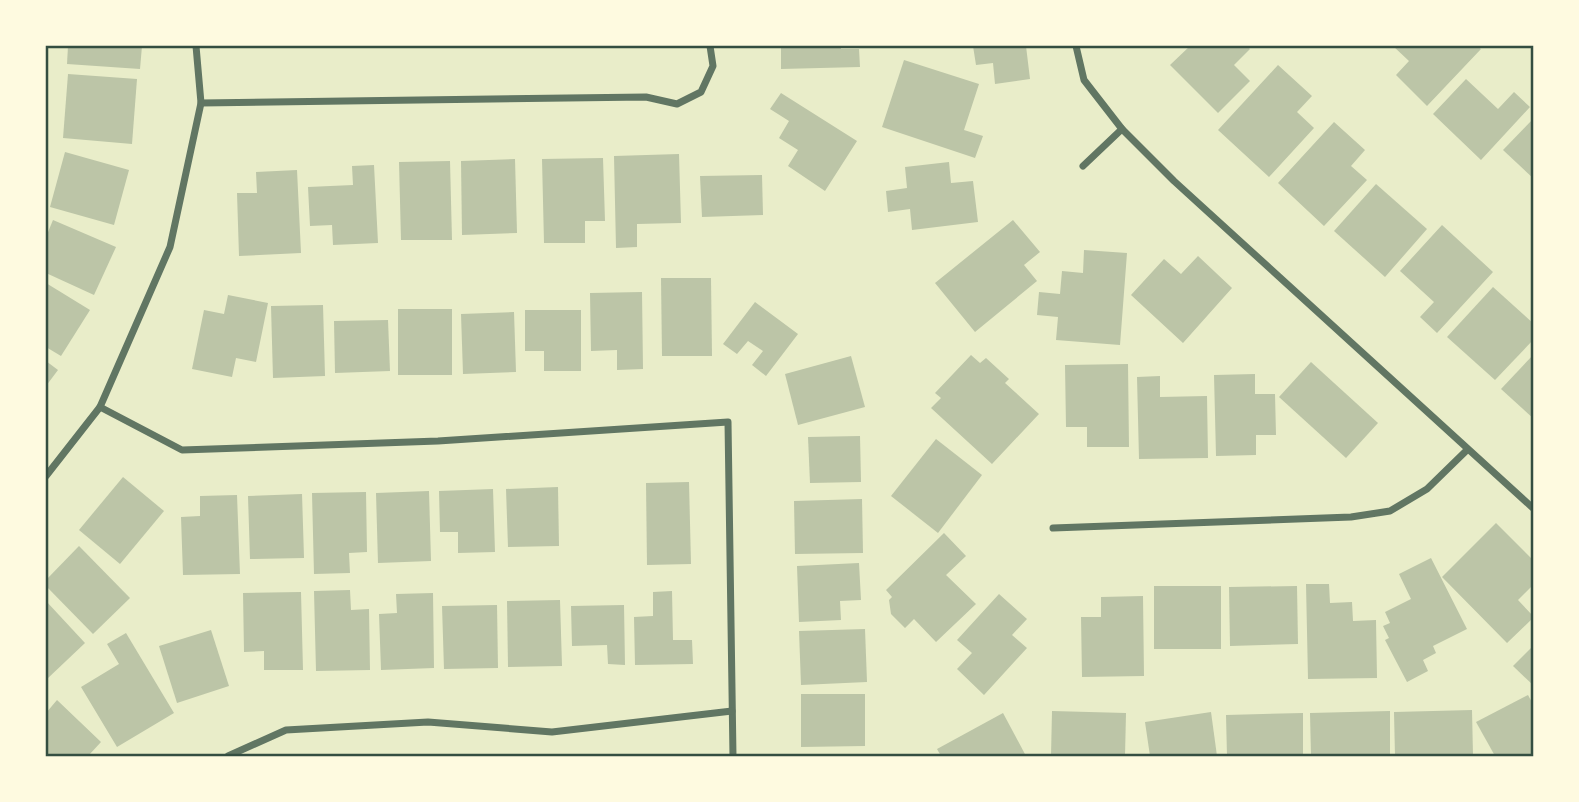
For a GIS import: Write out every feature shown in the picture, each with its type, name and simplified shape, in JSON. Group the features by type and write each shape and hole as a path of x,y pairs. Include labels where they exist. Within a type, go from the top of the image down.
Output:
{"street":[{"path":"46,476 100,407 170,247 201,103 196,46"},
{"path":"201,103 646,97 677,104 701,92 713,66 710,46"},
{"path":"1076,46 1084,80 1122,129 1184,190 1534,509"},
{"path":"1083,166 1122,129"},
{"path":"100,407 182,450 438,442 729,422 733,757"},
{"path":"1053,528 1351,517 1390,511 1427,489 1467,450"},
{"path":"228,757 286,730 428,722 552,732 732,711"}],"building":[{"path":"68,46 142,46 140,69 67,64"},
{"path":"781,46 841,46 841,49 859,49 860,67 781,69"},
{"path":"973,46 1026,46 1030,79 995,84 993,63 976,65"},
{"path":"1190,46 1247,46 1250,49 1234,65 1250,81 1218,113 1170,65"},
{"path":"1393,46 1477,46 1481,49 1427,106 1396,75 1409,61"},
{"path":"904,60 979,84 964,130 983,136 975,158 882,127"},
{"path":"1278,65 1312,96 1297,112 1314,128 1269,177 1218,130"},
{"path":"68,74 137,79 132,144 63,138"},
{"path":"1466,79 1498,109 1514,92 1530,107 1481,160 1433,114"},
{"path":"781,93 857,141 825,191 788,166 798,150 779,138 789,121 770,109"},
{"path":"1534,118 1534,179 1503,150"},
{"path":"1334,122 1365,150 1351,166 1367,180 1324,226 1278,183"},
{"path":"65,152 129,170 114,225 50,207"},
{"path":"679,154 681,223 637,224 637,247 616,248 614,156"},
{"path":"603,158 605,221 585,221 585,243 544,243 542,159"},
{"path":"515,159 517,233 462,235 461,161"},
{"path":"450,161 452,240 401,240 399,162"},
{"path":"949,162 951,183 973,181 978,222 912,230 910,209 888,212 886,191 907,188 905,167"},
{"path":"374,165 378,243 333,245 332,225 310,226 308,187 353,185 352,166"},
{"path":"297,170 301,253 239,256 237,193 257,193 256,172"},
{"path":"762,175 763,215 702,217 700,176"},
{"path":"1376,184 1427,229 1385,277 1334,231"},
{"path":"53,220 116,247 94,295 46,273 46,237"},
{"path":"1013,220 1040,252 1024,265 1037,281 975,332 935,283"},
{"path":"1442,225 1493,272 1437,333 1420,317 1434,302 1400,271"},
{"path":"1084,250 1127,253 1120,345 1056,340 1058,317 1037,315 1039,292 1060,294 1062,271 1083,273"},
{"path":"1198,256 1232,288 1183,343 1131,295 1164,259 1181,274"},
{"path":"661,278 711,278 712,356 662,356"},
{"path":"46,283 90,310 61,356 46,347"},
{"path":"1493,287 1534,324 1534,339 1495,380 1447,337"},
{"path":"642,292 643,369 617,370 617,350 591,351 590,293"},
{"path":"228,295 268,303 256,362 236,358 232,377 192,369 204,310 224,314"},
{"path":"755,302 798,334 766,376 752,365 763,351 748,341 737,354 723,344"},
{"path":"323,305 325,376 273,378 271,306"},
{"path":"398,309 452,309 452,375 398,375"},
{"path":"525,310 581,310 581,371 544,371 544,351 525,351"},
{"path":"514,312 516,372 463,374 461,314"},
{"path":"388,320 390,371 335,373 334,321"},
{"path":"1534,354 1534,419 1501,389"},
{"path":"971,355 980,363 986,358 1009,379 1005,383 1039,414 992,464 931,408 941,398 935,393"},
{"path":"851,356 865,407 798,425 785,374"},
{"path":"46,361 58,370 46,386"},
{"path":"1311,362 1378,423 1346,458 1279,397"},
{"path":"1128,364 1129,447 1087,447 1087,427 1066,427 1065,365"},
{"path":"1255,374 1255,394 1275,394 1276,435 1256,435 1256,455 1216,456 1214,375"},
{"path":"1160,376 1160,397 1207,396 1208,458 1139,459 1137,377"},
{"path":"860,436 861,482 810,483 808,437"},
{"path":"936,439 982,475 938,533 891,496"},
{"path":"123,477 164,511 120,564 79,530"},
{"path":"689,482 691,564 647,565 646,483"},
{"path":"558,487 559,546 508,547 506,489"},
{"path":"493,489 495,552 458,553 458,532 440,532 439,491"},
{"path":"429,491 431,561 378,563 376,493"},
{"path":"366,492 367,552 349,553 350,573 314,574 312,493"},
{"path":"302,494 304,558 250,559 248,496"},
{"path":"237,495 240,574 183,575 181,517 200,516 200,496"},
{"path":"862,499 863,553 795,554 794,501"},
{"path":"1496,523 1534,561 1534,584 1518,600 1534,617 1507,643 1442,577"},
{"path":"944,533 966,556 946,575 976,604 936,642 914,619 905,628 891,614 889,600 892,597 886,590"},
{"path":"79,546 130,598 93,634 46,586 46,580"},
{"path":"1431,558 1467,629 1433,646 1436,653 1423,660 1428,671 1407,682 1385,640 1389,638 1383,626 1390,623 1385,612 1411,599 1399,574"},
{"path":"859,563 861,600 840,601 841,620 799,622 797,566"},
{"path":"1306,584 1329,584 1330,603 1352,602 1353,621 1376,620 1377,678 1308,679"},
{"path":"1154,586 1221,586 1221,649 1154,649"},
{"path":"1297,586 1298,644 1230,646 1229,587"},
{"path":"350,590 351,610 369,609 370,670 316,671 314,591"},
{"path":"672,591 673,640 692,640 693,664 635,665 634,617 653,616 653,592"},
{"path":"301,592 303,670 264,670 264,651 244,652 243,593"},
{"path":"433,593 434,668 381,670 379,614 397,613 396,594"},
{"path":"999,594 1027,619 1012,635 1027,648 984,695 957,669 972,653 957,640"},
{"path":"1143,596 1144,676 1082,677 1081,617 1101,617 1101,597"},
{"path":"560,600 562,666 508,667 507,601"},
{"path":"46,601 85,643 47,679 46,677"},
{"path":"497,605 498,668 444,669 442,606"},
{"path":"624,605 625,665 608,664 607,645 572,646 571,606"},
{"path":"865,629 867,682 801,685 799,631"},
{"path":"211,630 229,686 177,703 159,646"},
{"path":"126,633 174,713 117,747 81,687 119,664 107,644"},
{"path":"1534,645 1534,686 1513,666"},
{"path":"801,694 865,694 865,746 801,747"},
{"path":"1528,695 1534,706 1534,756 1495,756 1476,722"},
{"path":"57,700 101,742 89,755 91,756 46,756 46,713"},
{"path":"1472,710 1473,756 1395,756 1394,712"},
{"path":"1052,711 1126,713 1125,756 1051,756"},
{"path":"1390,711 1390,756 1311,756 1310,713"},
{"path":"1211,712 1217,756 1150,756 1145,722"},
{"path":"1003,713 1026,756 941,756 937,749"},
{"path":"1303,713 1303,756 1227,756 1226,715"}]}
